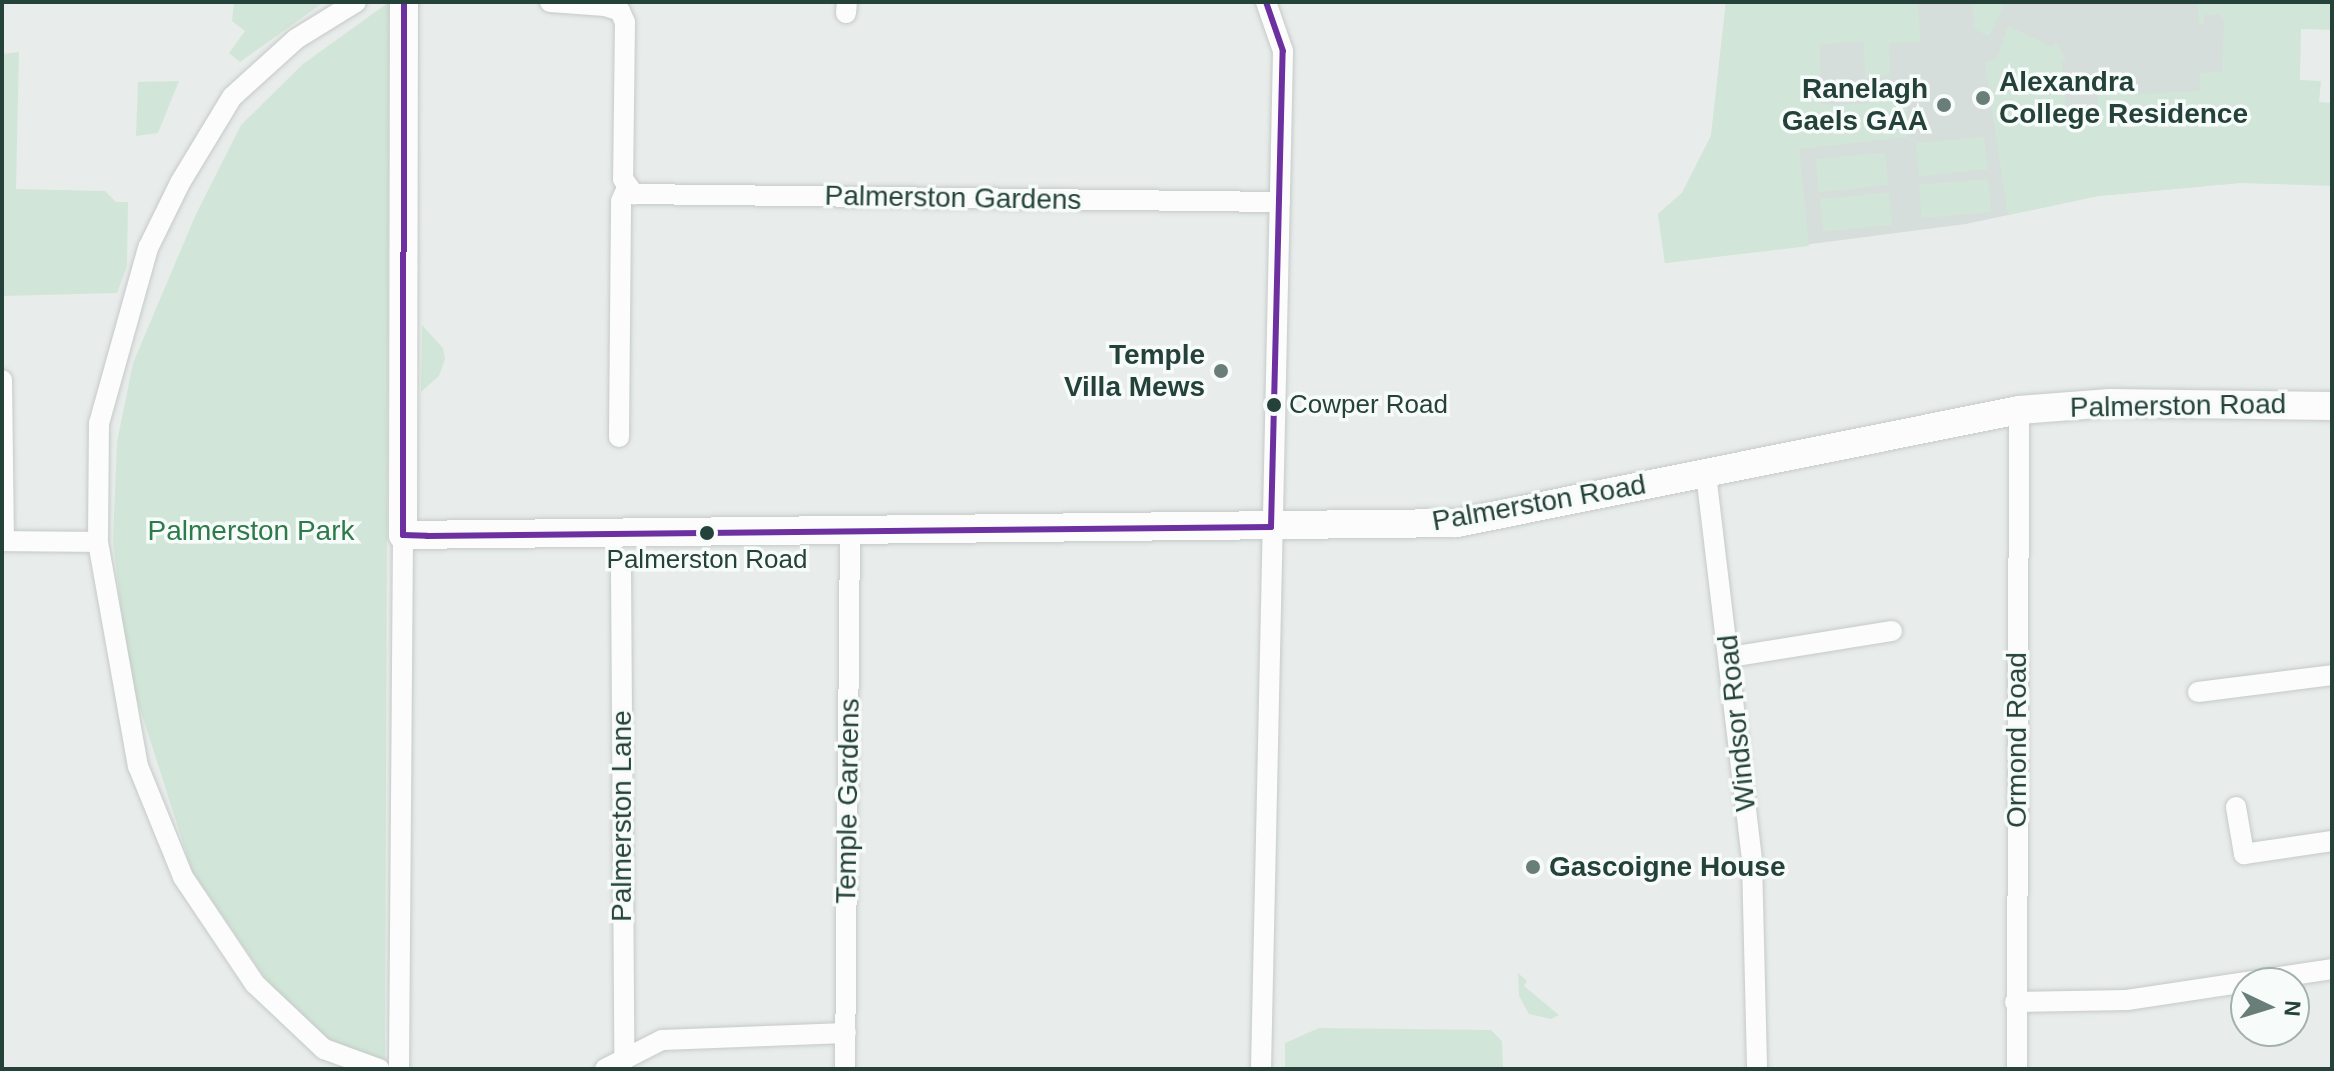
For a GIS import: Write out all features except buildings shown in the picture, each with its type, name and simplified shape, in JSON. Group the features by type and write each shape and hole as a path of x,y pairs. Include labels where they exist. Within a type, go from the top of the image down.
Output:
{"street":[{"path":"356,2 296,39 232,97 155,234 99,424 98,542 138,766 183,877 255,984 324,1049 379,1069"},
{"path":"399,1069 404,2"},
{"path":"550,2 605,6 620,11 625,22 626,190 621,201 619,437"},
{"path":"1261,1069 1283,51 1266,2"},
{"name":"Palmerston Gardens","path":"626,190 1280,202"},
{"path":"2,380 3,541 98,542"},
{"name":"Palmerston Road","path":"403,535 850,533 1457,523 2019,410 2122,403 2332,406"},
{"name":"Ormond Road","path":"2017,1069 2019,410"},
{"name":"Windsor Road","path":"1706,474 1752,861 1757,1069"},
{"name":"Temple Gardens","path":"845,1069 850,533"},
{"name":"Palmerston Lane","path":"614,1065 621,572"},
{"path":"1730,657 1892,631"},
{"path":"2198,692 2332,675"},
{"path":"2236,807 2244,854 2332,841"},
{"path":"2015,1002 2127,1000 2332,969"},
{"path":"614,1065 662,1040 846,1033"}],"shaded area":[{"name":"Alexandra College Residence","path":"1726,2 2262,2 2239,183 2098,196 1966,224 1665,263 1658,214 1682,193 1711,136"}],"green space":[{"path":"234,2 324,2 240,62 229,53 245,31 232,21"},
{"name":"Palmerston Park","path":"389,2 385,1059 372,1061 326,1042 268,982 192,871 128,671 113,541 117,442 133,363 196,214 241,125 303,64"},
{"path":"1726,2 1918,2 1920,42 1889,43 1890,75 1865,78 1864,42 1820,44 1821,105 1865,104 1876,90 1905,87 1908,137 1799,149 1809,246 1665,263 1658,214 1682,193 1711,136"},
{"path":"1972,2 2005,2 1989,36 1974,29"},
{"path":"2198,2 2332,2 2332,30 2301,29 2300,80 2321,81 2319,102 2332,103 2332,186 2239,183 2098,196 2008,215 1985,63 1997,58 2008,26 2052,47 2055,43 2066,59 2062,62 2066,110 2098,108 2097,88 2134,94 2200,91 2200,73 2222,72 2224,23 2220,14 2204,15 2204,24 2199,24"},
{"path":"19,52 16,189 105,191 116,202 128,202 127,266 117,293 2,296 2,54"},
{"path":"179,81 158,133 136,136 138,82"},
{"path":"1984,137 1988,169 1919,176 1916,143"},
{"path":"1885,153 1888,185 1819,192 1816,159"},
{"path":"1988,179 1991,212 1922,218 1919,185"},
{"path":"1889,193 1892,225 1823,231 1820,199"},
{"path":"422,325 443,348 445,359 439,376 421,392"},
{"path":"1518,973 1527,981 1524,986 1559,1015 1551,1019 1529,1014 1519,996"},
{"path":"1319,1028 1491,1030 1502,1041 1503,1069 1285,1069 1285,1043"}],"transit line":[{"path":"404,2 403,535 427,536 1271,527 1283,51 1266,2"}],"place":[{"name":"Alexandra College Residence","path":"1983,98"},
{"name":"Ranelagh Gaels GAA","path":"1944,105"},
{"name":"Temple Villa Mews","path":"1221,371"},
{"name":"Cowper Road","path":"1274,405"},
{"name":"Palmerston Road","path":"707,533"},
{"name":"Gascoigne House","path":"1533,867"}]}
